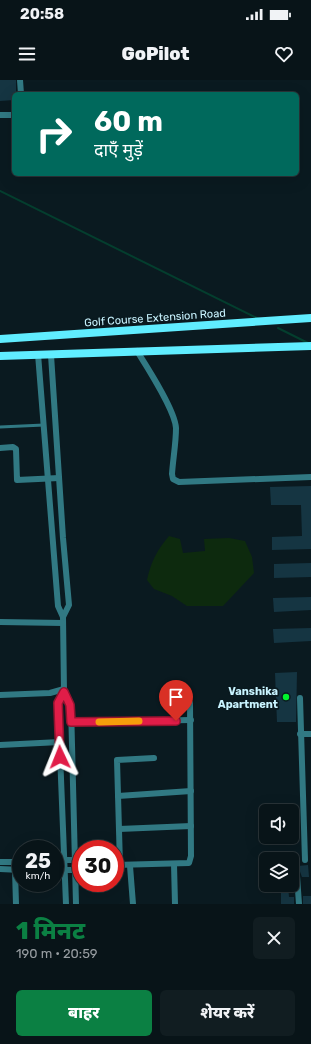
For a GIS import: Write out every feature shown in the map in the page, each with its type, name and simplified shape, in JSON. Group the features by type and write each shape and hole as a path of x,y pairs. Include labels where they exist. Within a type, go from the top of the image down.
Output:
{"main road":[{"name":"Golf Course Extension Road","path":"0,339 311,318"},
{"path":"0,356 311,346"}],"street":[{"path":"20,80 21,92"},
{"path":"0,115 12,115"},
{"path":"137,352 148,368 176,426 172,474 173,479 179,482 311,477"},
{"path":"38,354 58,606 63,620 64,690 70,705 73,840"},
{"path":"51,354 58,478 69,605 63,620"},
{"path":"0,448 16,449 17,480 58,478"},
{"path":"46,454 57,453"},
{"path":"0,622 63,620"},
{"path":"0,695 50,693 64,690"},
{"path":"63,840 58,703 64,690"},
{"path":"300,698 303,817 308,850 305,860"},
{"path":"124,866 189,863 192,856 190,703"},
{"path":"71,722 191,720"},
{"path":"300,734 311,734"},
{"path":"0,745 60,742"},
{"path":"118,840 117,760 154,758"},
{"path":"118,796 191,791"},
{"path":"303,817 311,817"},
{"path":"119,829 191,826"},
{"path":"64,860 72,860"},
{"path":"0,862 12,862"},
{"path":"174,864 175,904"},
{"path":"130,866 132,904"},
{"path":"0,869 12,870"},
{"path":"66,904 64,870 72,870"},
{"path":"16,904 17,892"},
{"path":"76,892 76,904"},
{"path":"298,892 299,904"}],"lane":[{"path":"0,427 44,425"}],"green space":[{"path":"169,536 180,539 183,553 205,551 204,539 229,538 245,541 252,557 254,573 223,606 187,606 172,596 154,589 147,580 155,556"}],"building":[{"path":"0,80 16,80 16,92 12,92 12,100 0,101"},
{"path":"311,486 311,549 272,550 272,537 302,536 301,505 271,505 270,487"},
{"path":"311,563 311,577 274,578 274,564"},
{"path":"311,597 311,610 274,612 273,598"},
{"path":"311,628 311,641 274,643 273,629"},
{"name":"Vanshika Apartment","path":"297,672 296,722 277,722 275,673"},
{"path":"308,865 309,877 302,877 299,866"},
{"path":"281,892 289,892 289,897 294,897 294,904 281,904"},
{"path":"303,896 311,896 311,904 303,904"}],"waterway":[{"path":"0,191 259,319"},
{"path":"278,328 308,343"}],"slow traffic":[{"path":"99,722 139,721"}],"place":[{"name":"Vanshika Apartment","path":"286,697"}],"route":[{"path":"60,757 58,703 64,692 70,705 71,722 176,721"}]}
